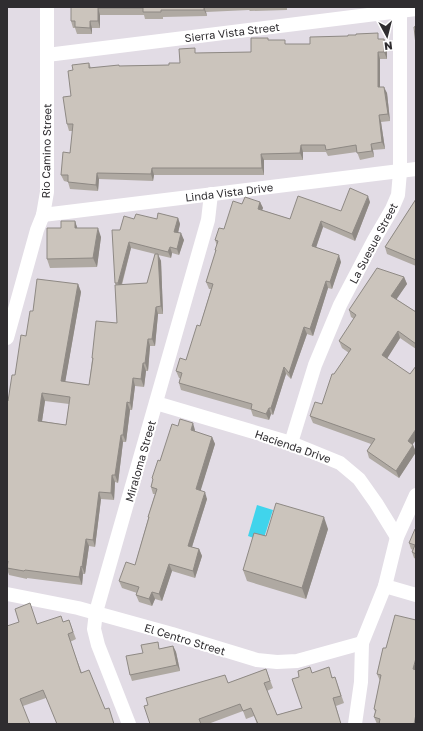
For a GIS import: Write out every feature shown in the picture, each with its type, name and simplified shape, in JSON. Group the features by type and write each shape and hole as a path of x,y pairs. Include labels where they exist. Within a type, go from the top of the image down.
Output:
{"street":[{"name":"Rio Camino Street","path":"7,338 42,215 47,192 47,7"},
{"name":"Sierra Vista Street","path":"47,55 400,9 416,9"},
{"name":"La Suesue Street","path":"291,443 315,365 340,305 392,209 398,195 400,172 400,9"},
{"name":"Linda Vista Drive","path":"42,215 416,169"},
{"name":"Miraloma Street","path":"129,724 98,645 94,629 96,612 208,220 211,194"},
{"name":"Hacienda Drive","path":"156,403 291,443 340,463 359,479 376,502 396,537"},
{"path":"355,724 361,682 362,643 385,586 396,537 416,495"},
{"path":"385,586 416,595"},
{"name":"El Centro Street","path":"7,594 96,612 257,660 277,662 297,661 362,643"}],"water":[{"path":"257,505 273,510 263,541 248,536"}],"building":[{"path":"71,7 204,7 204,10 161,10 161,12 143,12 143,8 98,8 98,21 90,21 90,28 75,27 75,21 71,21"},
{"path":"416,26 416,45 414,27"},
{"path":"378,33 378,39 384,39 384,52 378,52 378,87 384,87 388,114 379,115 382,142 371,144 372,151 357,153 356,145 326,150 325,145 301,145 300,153 261,154 262,168 152,168 151,174 97,173 96,185 68,182 68,175 61,175 63,152 70,153 73,124 67,124 63,97 71,96 68,71 73,70 72,65 89,63 89,68 119,65 169,65 169,63 180,63 179,49 195,48 195,53 251,52 251,38 285,40 285,44 310,44 310,37 348,36"},
{"path":"350,188 368,196 352,234 321,221 312,246 339,255 330,282 326,281 310,329 304,327 289,373 284,367 271,408 269,408 266,414 251,409 252,404 179,383 182,373 176,371 180,358 186,360 197,325 200,326 213,284 206,282 218,241 215,240 219,228 224,229 233,201 242,204 245,197 260,202 258,209 290,219 298,196 341,211"},
{"path":"416,199 416,260 385,247"},
{"path":"158,213 178,218 174,232 181,233 177,249 170,247 168,252 129,242 118,283 115,283 112,230 120,230 124,216 134,219 136,214 157,219"},
{"path":"61,221 75,221 75,228 98,228 93,258 47,259 47,228 61,228"},
{"path":"155,254 158,254 161,306 156,307 152,339 148,339 141,379 133,378 130,403 127,402 123,435 121,435 115,475 112,475 111,493 99,492 93,540 86,539 79,577 7,568 7,401 12,375 15,375 21,335 26,336 30,311 33,311 37,279 78,284 61,381 89,385 96,321 117,323 115,285 147,283","holes":["42,393 70,397 66,425 38,421"]},
{"path":"377,268 404,277 391,296 416,312 416,344 398,331 382,355 410,374 416,366 416,429 408,441 413,445 396,471 367,451 375,439 310,416 315,402 322,404 332,374 334,374 351,349 339,341 356,315 349,310"},
{"path":"180,419 193,423 191,430 212,437 196,489 205,492 188,546 199,549 193,571 169,564 159,594 152,592 149,599 136,595 139,587 119,581 126,562 135,565 157,489 151,487 152,478 158,460 160,461 172,424 178,426"},
{"path":"276,503 324,517 302,588 243,570 254,533 266,536"},
{"path":"415,529 416,554 412,552 415,545 409,543"},
{"path":"30,603 37,624 61,616 63,622 69,620 73,632 68,634 81,673 89,670 105,709 109,708 114,724 57,724 43,690 20,699 30,724 7,724 7,626 19,622 15,609"},
{"path":"395,615 416,620 416,658 413,669 416,670 416,714 414,724 379,724 380,719 374,717 376,710 374,709 381,675 377,674 383,648 386,648"},
{"path":"158,642 159,649 173,646 177,665 130,675 126,656 143,653 141,645"},
{"path":"310,667 312,673 329,667 332,678 335,677 341,696 333,698 341,724 258,724 251,708 243,711 240,704 199,719 201,724 150,724 144,706 148,705 146,698 225,675 228,683 266,669 270,681 264,683 277,715 302,708 292,679 299,677 298,671"}]}
